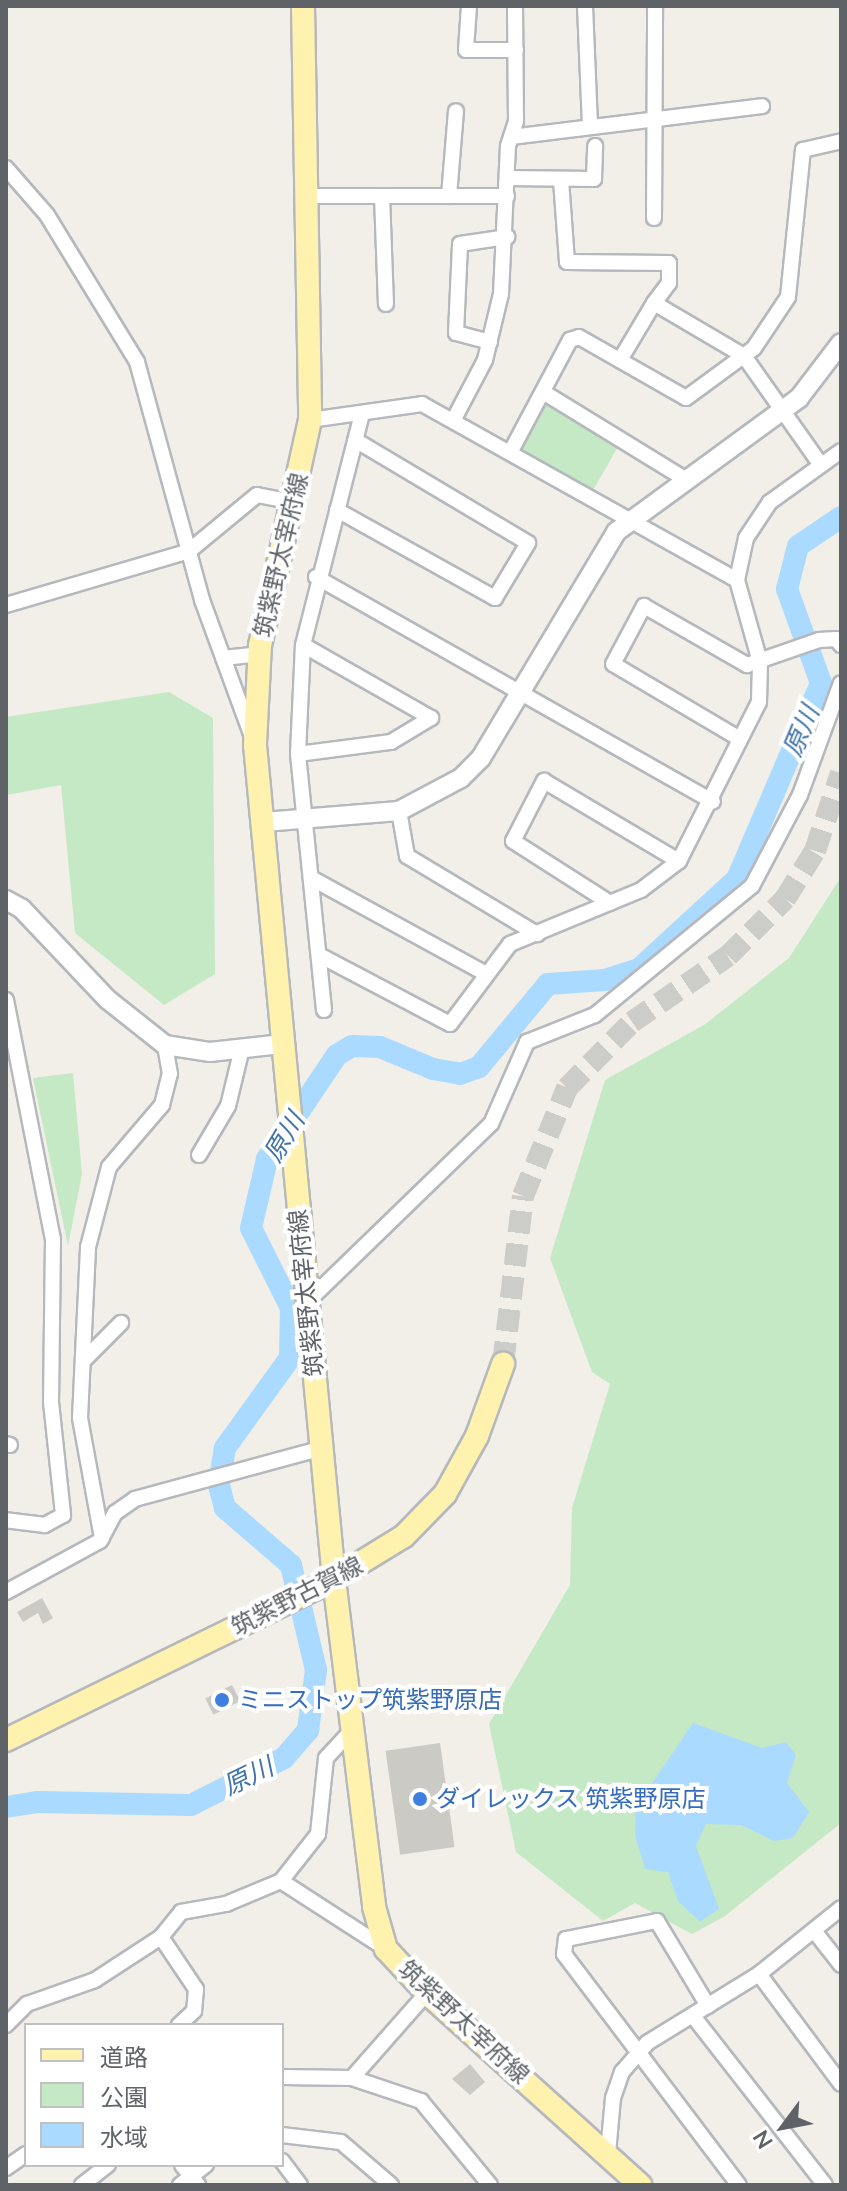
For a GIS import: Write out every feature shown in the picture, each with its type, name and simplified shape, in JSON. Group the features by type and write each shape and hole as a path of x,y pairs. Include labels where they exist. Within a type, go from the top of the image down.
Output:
{"main road":[{"name":"筑紫野太宰府線","path":"303,6 310,420 259,654 255,745 281,1044 323,1448 326,1583 352,1730 374,1907 386,1949 427,1993 640,2185"},
{"name":"筑紫野古賀線","path":"6,1740 326,1583 404,1536 445,1494 477,1436 503,1364"}],"street":[{"path":"469,6 466,50 516,50"},
{"path":"454,419 490,342 507,237 507,178 516,50 515,6"},
{"path":"585,6 590,127"},
{"path":"654,218 658,119 655,6"},
{"path":"511,137 762,106"},
{"path":"449,196 456,111"},
{"path":"511,451 570,340 579,337 686,398 744,356 775,324 788,297 803,150 841,141"},
{"path":"507,178 594,179 595,146"},
{"path":"6,168 47,215 137,362 189,551 255,745"},
{"path":"561,180 567,262 669,263 669,283 620,360"},
{"path":"308,196 507,196"},
{"path":"382,196 386,304"},
{"path":"490,342 456,333 460,244 507,237"},
{"path":"654,303 744,356 821,465"},
{"path":"264,822 399,811 461,778 481,758 602,548 631,519 783,409 821,375 841,343"},
{"path":"543,392 685,479"},
{"path":"310,420 422,404 454,419 737,580"},
{"path":"324,1010 298,754 303,645 316,577 362,413"},
{"path":"337,510 495,598 528,543 355,440"},
{"path":"319,955 450,1024 510,944 641,890 679,861 713,802 759,702 760,662 737,580 746,538 758,516 841,451"},
{"path":"6,605 189,551 257,495 294,502"},
{"path":"316,577 713,802"},
{"path":"740,739 613,664 644,606 747,665 819,640 836,639 841,645"},
{"path":"298,754 391,742 431,718 303,645"},
{"path":"223,658 259,654"},
{"path":"307,1302 491,1124 527,1042 595,1015 752,886 772,838 800,795 841,683"},
{"path":"610,903 513,841 544,781 679,861"},
{"path":"399,811 407,856 537,934"},
{"path":"311,878 486,974"},
{"path":"6,900 22,909 107,999 165,1045 188,1052 281,1044"},
{"path":"6,1000 53,1239 51,1402 63,1515 45,1525 6,1520"},
{"path":"102,1538 80,1418 88,1247 109,1167 167,1092 165,1045"},
{"path":"199,1155 228,1106 242,1048"},
{"path":"83,1361 121,1323"},
{"path":"6,1592 102,1538 115,1513 135,1499 323,1448"},
{"path":"6,2025 27,2004 95,1980 161,1937 181,1912 226,1904 281,1881 318,1834 323,1765 352,1730"},
{"path":"281,1881 386,1949"},
{"path":"608,2153 613,2098 637,2056 759,1974 841,1908"},
{"path":"708,2006 657,1921 566,1939 564,1954 637,2056 739,2185"},
{"path":"815,1932 841,1965"},
{"path":"161,1937 196,1989 194,2011 181,2023"},
{"path":"759,1974 841,2084"},
{"path":"352,2078 427,1993"},
{"path":"693,2016 825,2185"},
{"path":"284,2077 352,2078 421,2101 490,2185"},
{"path":"284,2135 341,2142 391,2185"},
{"path":"6,2168 24,2155"},
{"path":"284,2164 300,2185"},
{"path":"82,2185 105,2167"}],"green space":[{"path":"550,403 619,445 592,492 522,452 521,443 541,406"},
{"path":"169,692 213,718 215,974 164,1005 75,933 61,785 6,795 6,717"},
{"path":"841,877 841,1823 725,1916 692,1934 635,1903 603,1921 516,1852 489,1724 570,1585 572,1508 610,1384 592,1372 550,1258 605,1080 704,1025 789,958"},
{"path":"73,1073 82,1174 68,1246 33,1078"}],"water":[{"path":"693,1723 762,1748 786,1742 796,1755 787,1783 809,1812 793,1838 774,1841 741,1825 706,1824 696,1846 719,1909 700,1922 678,1901 668,1872 645,1869 635,1835 636,1807"}],"building":[{"path":"42,1598 53,1618 43,1624 38,1613 23,1622 17,1612"},
{"name":"ミニストップ筑紫野原店","path":"232,1685 240,1701 213,1715 205,1699"},
{"name":"ダイレックス 筑紫野原店","path":"440,1743 455,1847 400,1855 386,1751"},
{"path":"470,2064 485,2082 470,2095 452,2079"}],"waterway":[{"name":"原川","path":"6,1807 37,1802 191,1805 284,1758 308,1730 316,1670 291,1565 225,1508 219,1485 225,1448 290,1358 291,1308 251,1228 267,1159 337,1055 352,1046 380,1047 433,1069 460,1074 479,1067 548,984 605,980 639,969 737,879 821,683 787,589 798,546 841,517"}],"tunnel":[{"path":"503,1364 523,1196 567,1088 632,1022 728,956 785,899 815,851 841,773"}],"place":[{"name":"ミニストップ筑紫野原店","path":"222,1700"},
{"name":"ダイレックス 筑紫野原店","path":"420,1799"}]}
